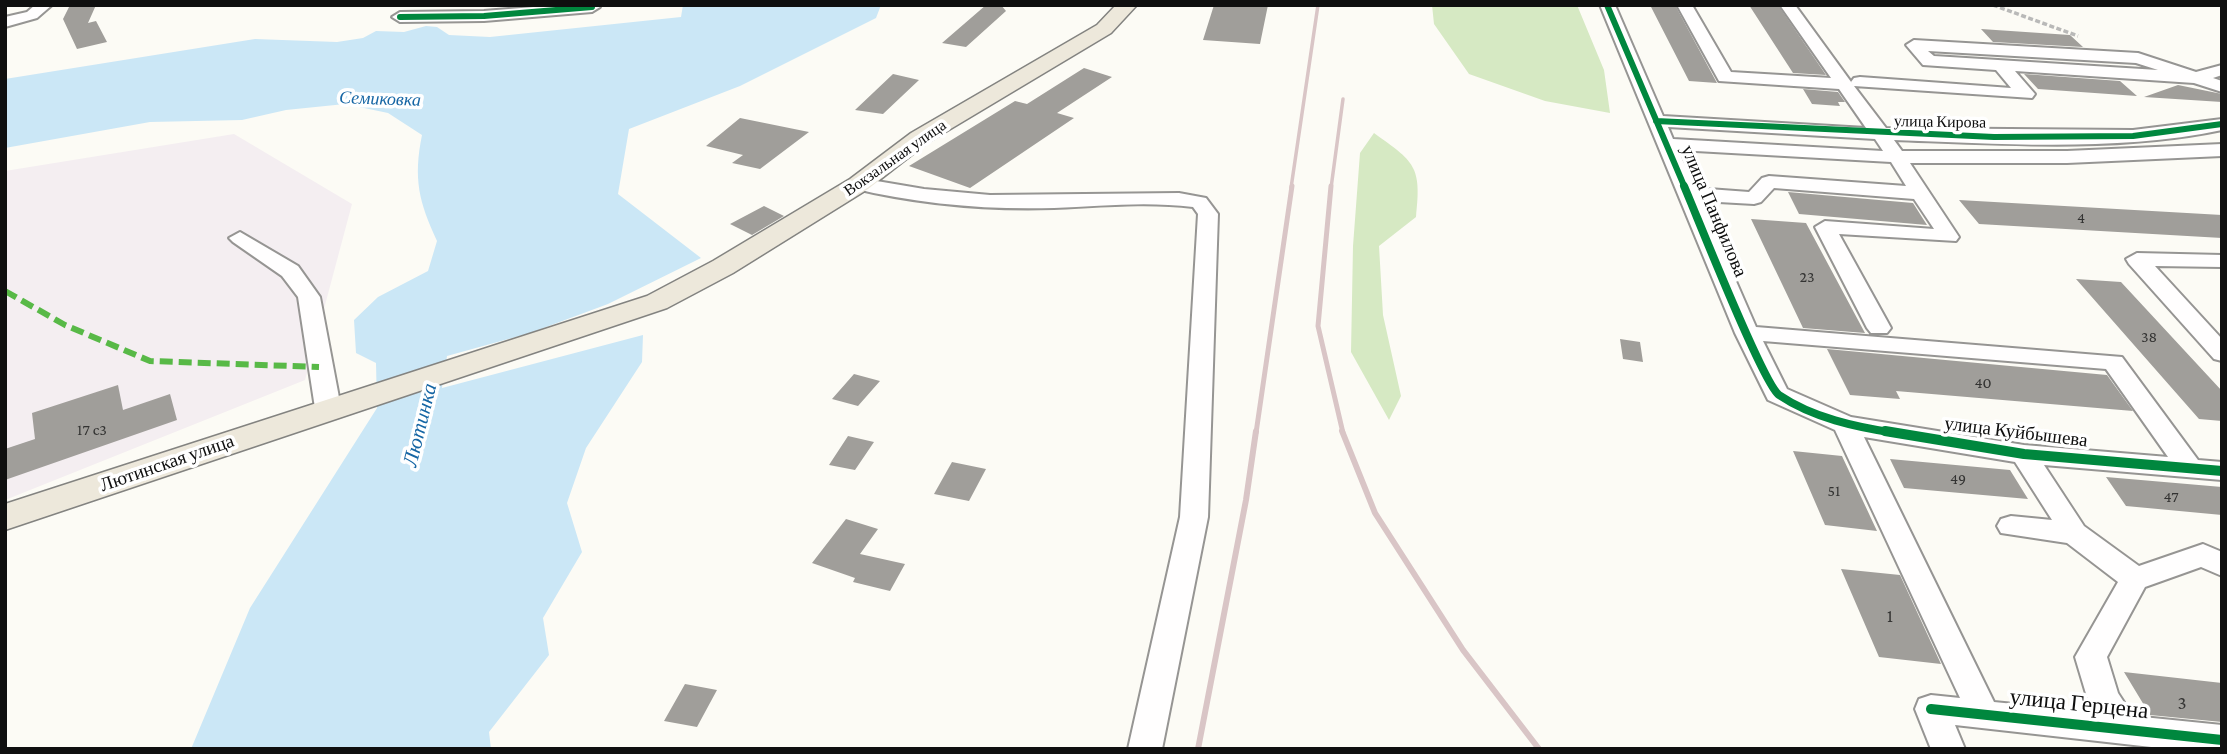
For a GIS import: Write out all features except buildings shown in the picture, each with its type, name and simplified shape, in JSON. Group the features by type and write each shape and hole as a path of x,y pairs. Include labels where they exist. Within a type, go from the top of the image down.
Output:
{"main road":[{"name":"Вокзальная улица","path":"328,408 657,302 723,267 859,184 919,138 1104,29 1127,5"},
{"name":"Лютинская улица","path":"5,517 328,408"}],"street":[{"path":"5,22 32,15 46,5"},
{"name":"улица Панфилова","path":"1607,5 1747,333 1777,394 1810,411"},
{"path":"1684,5 1725,77 2026,94 2000,65"},
{"path":"1787,5 1852,83 1880,135 1949,237 1825,227 1879,328"},
{"path":"400,17 484,16 547,8 592,7"},
{"path":"2222,70 2196,78 1929,61 1914,45 2138,58 2196,78 2222,87"},
{"name":"улица Кирова","path":"1656,121 1880,135 2134,136 2190,132 2222,124"},
{"name":"улица Кирова","path":"1667,144 1897,157 2217,155"},
{"path":"1688,194 1754,198 1769,182 1919,193"},
{"path":"859,184 974,200 1034,202 1168,197 1199,202 1208,214 1194,517 1144,749"},
{"path":"240,238 290,271 309,297 318,367 328,408"},
{"path":"2222,261 2137,259 2222,355"},
{"path":"1747,333 2113,362 2190,468"},
{"name":"улица Куйбышева","path":"1810,411 1845,425 2024,454 2222,471"},
{"path":"1845,425 1983,713"},
{"path":"2024,454 2074,533 2135,579"},
{"path":"2011,526 2074,533"},
{"path":"2122,727 2103,697 2091,657 2135,579 2215,557"},
{"name":"улица Герцена","path":"1948,749 1931,709 2122,727 2222,740"}],"path":[{"path":"1993,5 2085,39"}],"shaded area":[{"path":"234,134 352,204 305,380 5,500 5,171"}],"green space":[{"path":"1432,5 1577,5 1604,70 1610,113 1545,101 1469,74 1434,24"},
{"path":"1374,133 1398,151 1412,166 1418,186 1416,217 1379,246 1383,315 1401,396 1389,420 1351,352 1353,246 1360,153"}],"water":[{"path":"683,5 881,5 876,18 740,86 629,129 618,194 701,258 608,304 530,333 447,356 442,388 643,335 642,362 586,448 567,503 582,552 543,618 549,655 489,732 491,749 191,749 250,608 377,408 376,363 356,353 354,320 378,297 428,271 437,241 419,190 418,165 422,135 388,113 345,104 286,110 242,120 150,122 5,148 5,79 255,39 337,42 363,38 376,31 404,32 426,26 437,27 449,35 490,37 681,17"}],"railway":[{"path":"1291,188 1318,5"},
{"path":"1331,188 1343,99"},
{"path":"1256,433 1292,186"},
{"path":"1331,186 1318,326 1343,433"},
{"path":"1198,749 1246,500 1256,431"},
{"path":"1342,431 1375,513 1463,650 1539,749"}],"marked path":[{"path":"5,291 65,325 150,361 319,367"}],"cycle path":[{"path":"1607,5 1747,333 1777,394 1845,425 2024,454 2222,471"},
{"path":"400,17 484,16 592,7"},
{"path":"1656,121 1994,137 2133,136 2222,124"},
{"path":"1931,709 2222,740"}],"water label":[{"name":"Семиковка","path":"380,99"},
{"name":"Лютинка","path":"420,425"}]}
